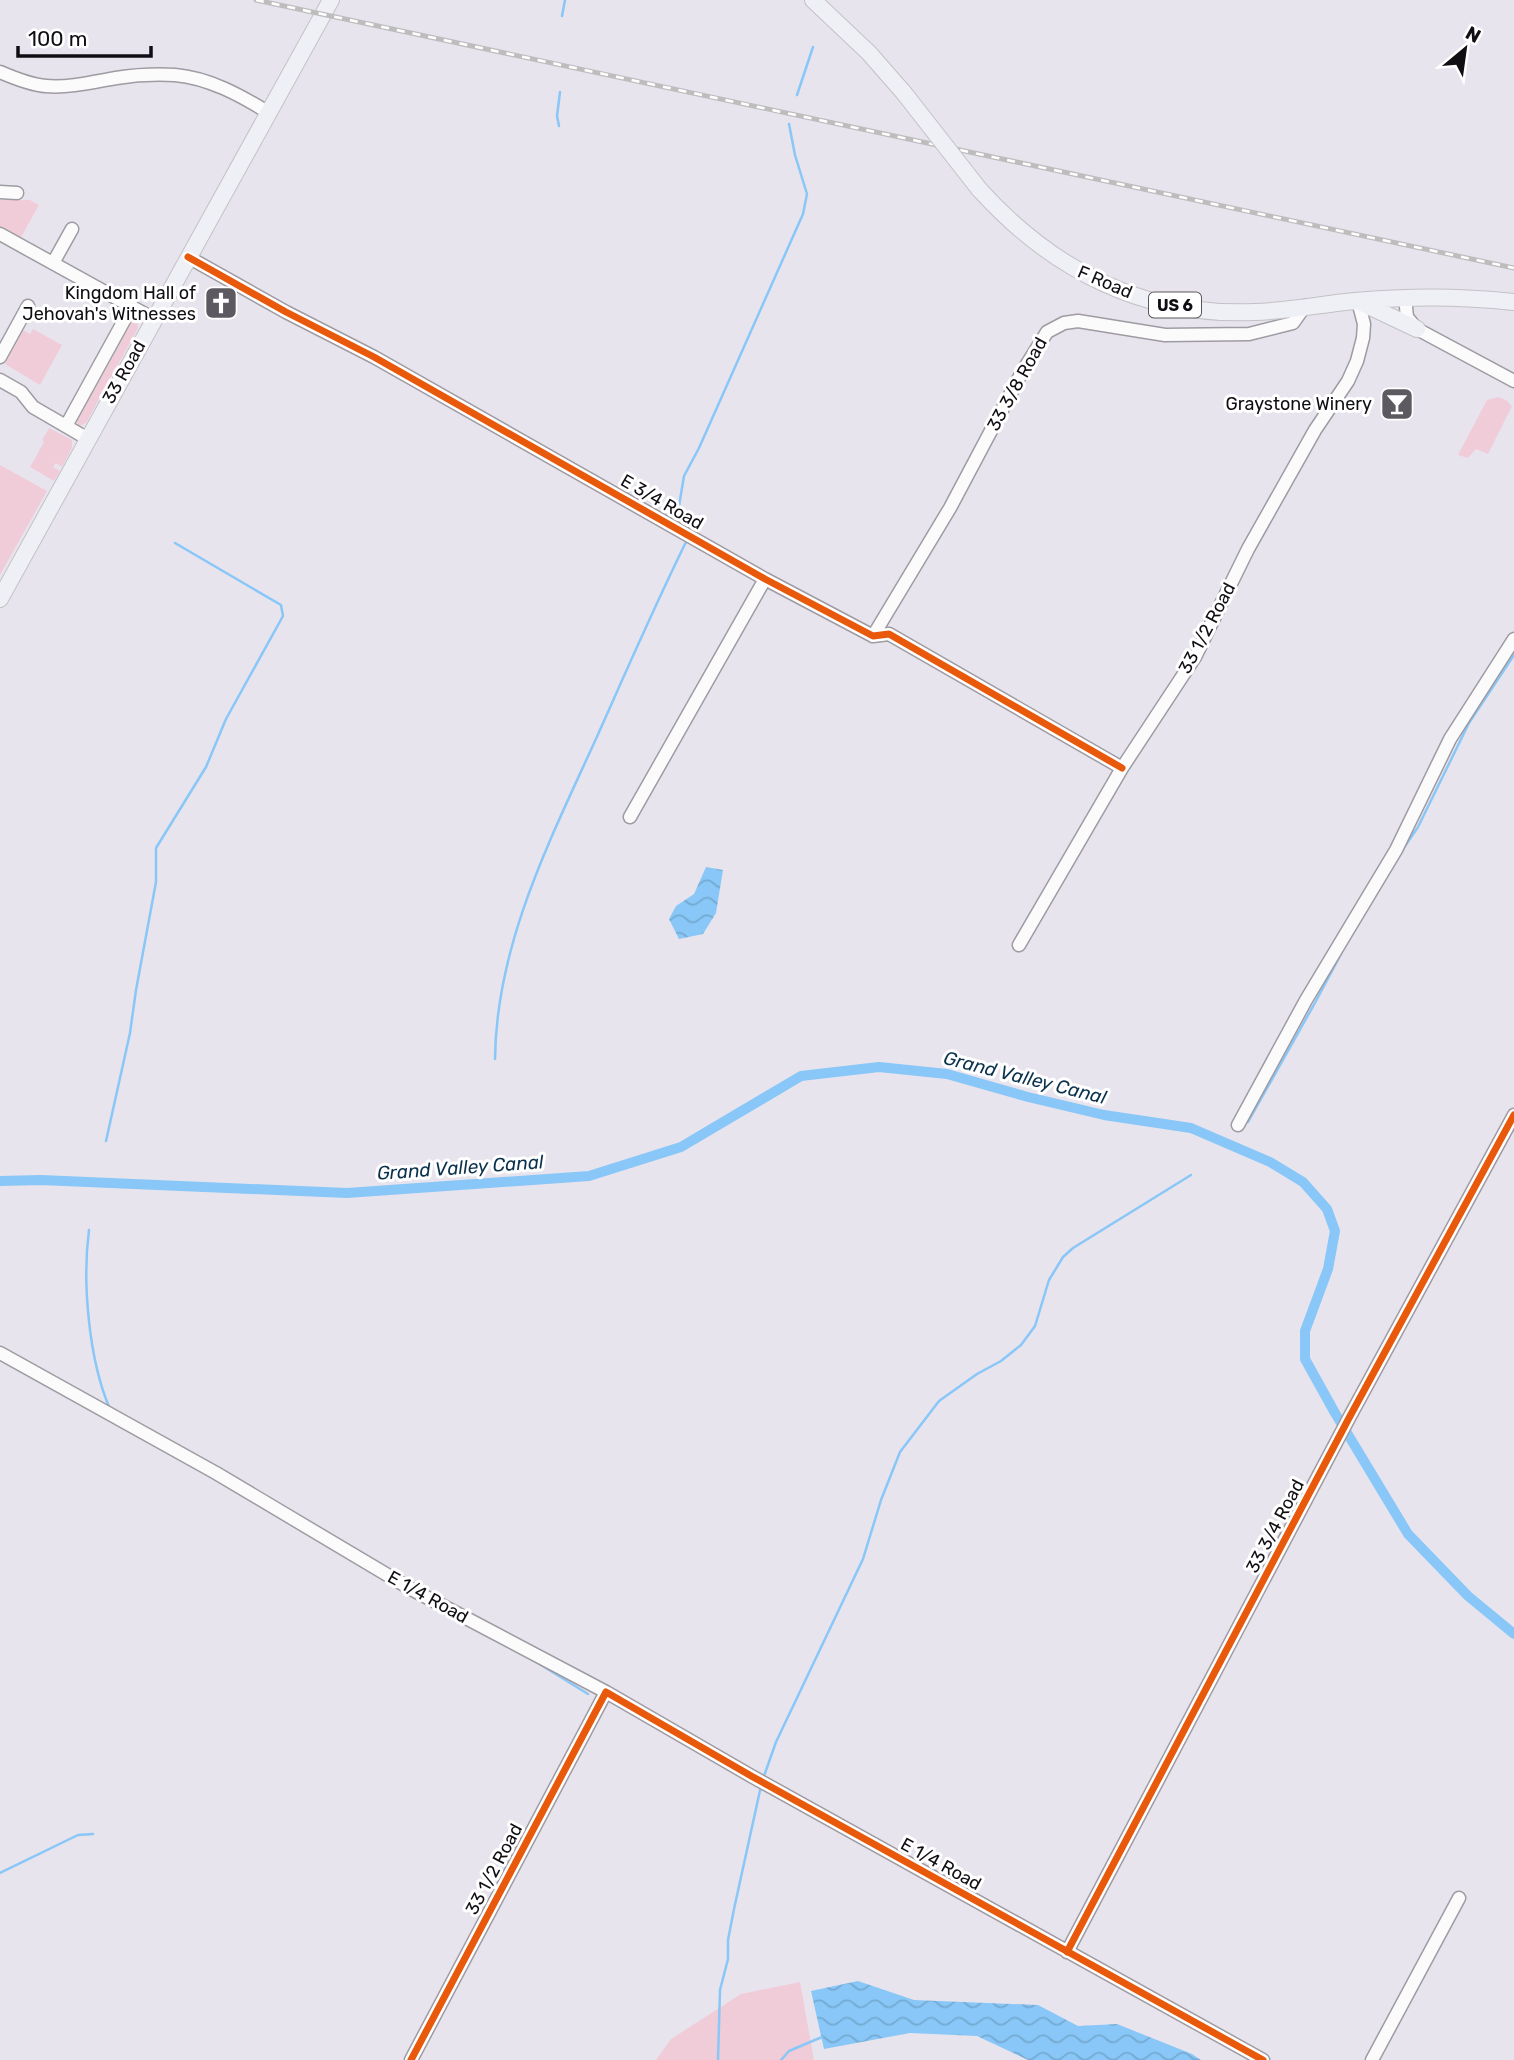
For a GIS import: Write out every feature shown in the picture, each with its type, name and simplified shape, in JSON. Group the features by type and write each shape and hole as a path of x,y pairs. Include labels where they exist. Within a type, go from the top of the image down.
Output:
{"main road":[{"name":"33 Road","path":"0,599 331,0"},
{"name":"F Road","path":"813,0 869,53 979,189 1010,222 1046,252 1097,281 1170,305 1224,312 1256,312 1405,297"},
{"name":"US 6","path":"1405,297 1514,302"},
{"path":"1358,301 1417,329"}],"street":[{"path":"0,72 45,86 67,86 138,76 177,75 223,87 269,113"},
{"path":"0,192 18,193"},
{"path":"53,263 72,229"},
{"path":"0,234 154,319"},
{"name":"E 3/4 Road","path":"188,257 374,357 765,579 873,636 889,635 1122,768"},
{"path":"1405,297 1407,317 1417,329 1514,381"},
{"name":"33 1/2 Road","path":"1019,945 1122,768 1195,657 1248,549 1315,430 1348,381 1363,338 1364,324 1358,301"},
{"path":"0,357 28,306"},
{"path":"65,426 132,306"},
{"name":"33 3/8 Road","path":"873,636 950,508 1021,374 1047,332 1064,323 1078,321 1164,335 1249,334 1293,323 1305,306"},
{"path":"0,380 21,392 33,407 88,439"},
{"path":"630,817 765,579"},
{"path":"1238,1125 1306,1000 1396,850 1450,739 1514,639"},
{"name":"33 3/4 Road","path":"1067,1952 1349,1418 1514,1115"},
{"name":"E 1/4 Road","path":"0,1353 216,1474 411,1589 606,1692 753,1777 1263,2060"},
{"name":"33 1/2 Road","path":"411,2060 606,1692"},
{"path":"1372,2060 1459,1898"}],"shaded area":[{"path":"0,200 30,200 39,205 20,239 0,228"},
{"path":"133,320 137,320 138,328 86,423 78,427 77,421"},
{"path":"33,329 62,345 40,385 5,364 23,330 30,334"},
{"path":"1498,397 1512,406 1488,454 1476,449 1468,458 1458,455 1487,400"},
{"path":"49,428 72,440 72,448 62,467 56,463 53,467 60,471 54,481 30,467"},
{"path":"0,465 47,491 0,575"},
{"path":"800,1982 814,2060 656,2060 671,2039 741,1994"}],"water":[{"path":"706,867 723,870 716,913 703,934 679,939 669,919 676,906 694,894"},
{"path":"858,1981 914,2000 1038,2005 1078,2026 1117,2024 1201,2060 1028,2060 977,2036 910,2033 824,2049 811,1991"}],"waterway":[{"path":"562,16 565,0"},
{"path":"797,95 813,47"},
{"path":"559,126 557,116 560,92"},
{"path":"692,527 679,506 684,476 803,214 807,194 789,124"},
{"path":"495,1059 505,976 528,896 560,817 686,542"},
{"path":"106,1141 130,1033 156,882 156,848 206,767 226,719 283,616 281,605 175,543"},
{"path":"1401,852 1418,827 1469,723 1514,655"},
{"path":"1248,1122 1341,954"},
{"name":"Grand Valley Canal","path":"0,1181 41,1180 347,1193 589,1176 681,1147 801,1076 879,1067 947,1074 1104,1115 1191,1128 1270,1162 1303,1182 1327,1209 1335,1231 1328,1269 1305,1331 1305,1359 1408,1534 1468,1596 1514,1634"},
{"path":"764,1776 776,1742 863,1559 881,1500 900,1452 939,1401 1021,1345 1035,1326 1049,1280 1063,1257 1073,1248 1191,1175"},
{"path":"89,1230 86,1274 89,1321 97,1368 110,1409"},
{"path":"533,1660 588,1694"},
{"path":"718,2060 720,1990 728,1959 728,1940 734,1909 761,1786"},
{"path":"0,1873 78,1835 93,1834"},
{"path":"781,2060 789,2051 822,2037"}],"railway":[{"path":"256,0 1514,268"}],"cycle path":[{"path":"188,257 374,357 765,579 873,636 889,634 1122,768"},
{"path":"1067,1952 1349,1418 1514,1115"},
{"path":"411,2060 606,1692 753,1777 1263,2060"}],"place":[{"name":"Kingdom Hall of Jehovah's Witnesses","path":"221,303"},
{"name":"Graystone Winery","path":"1397,404"}]}
